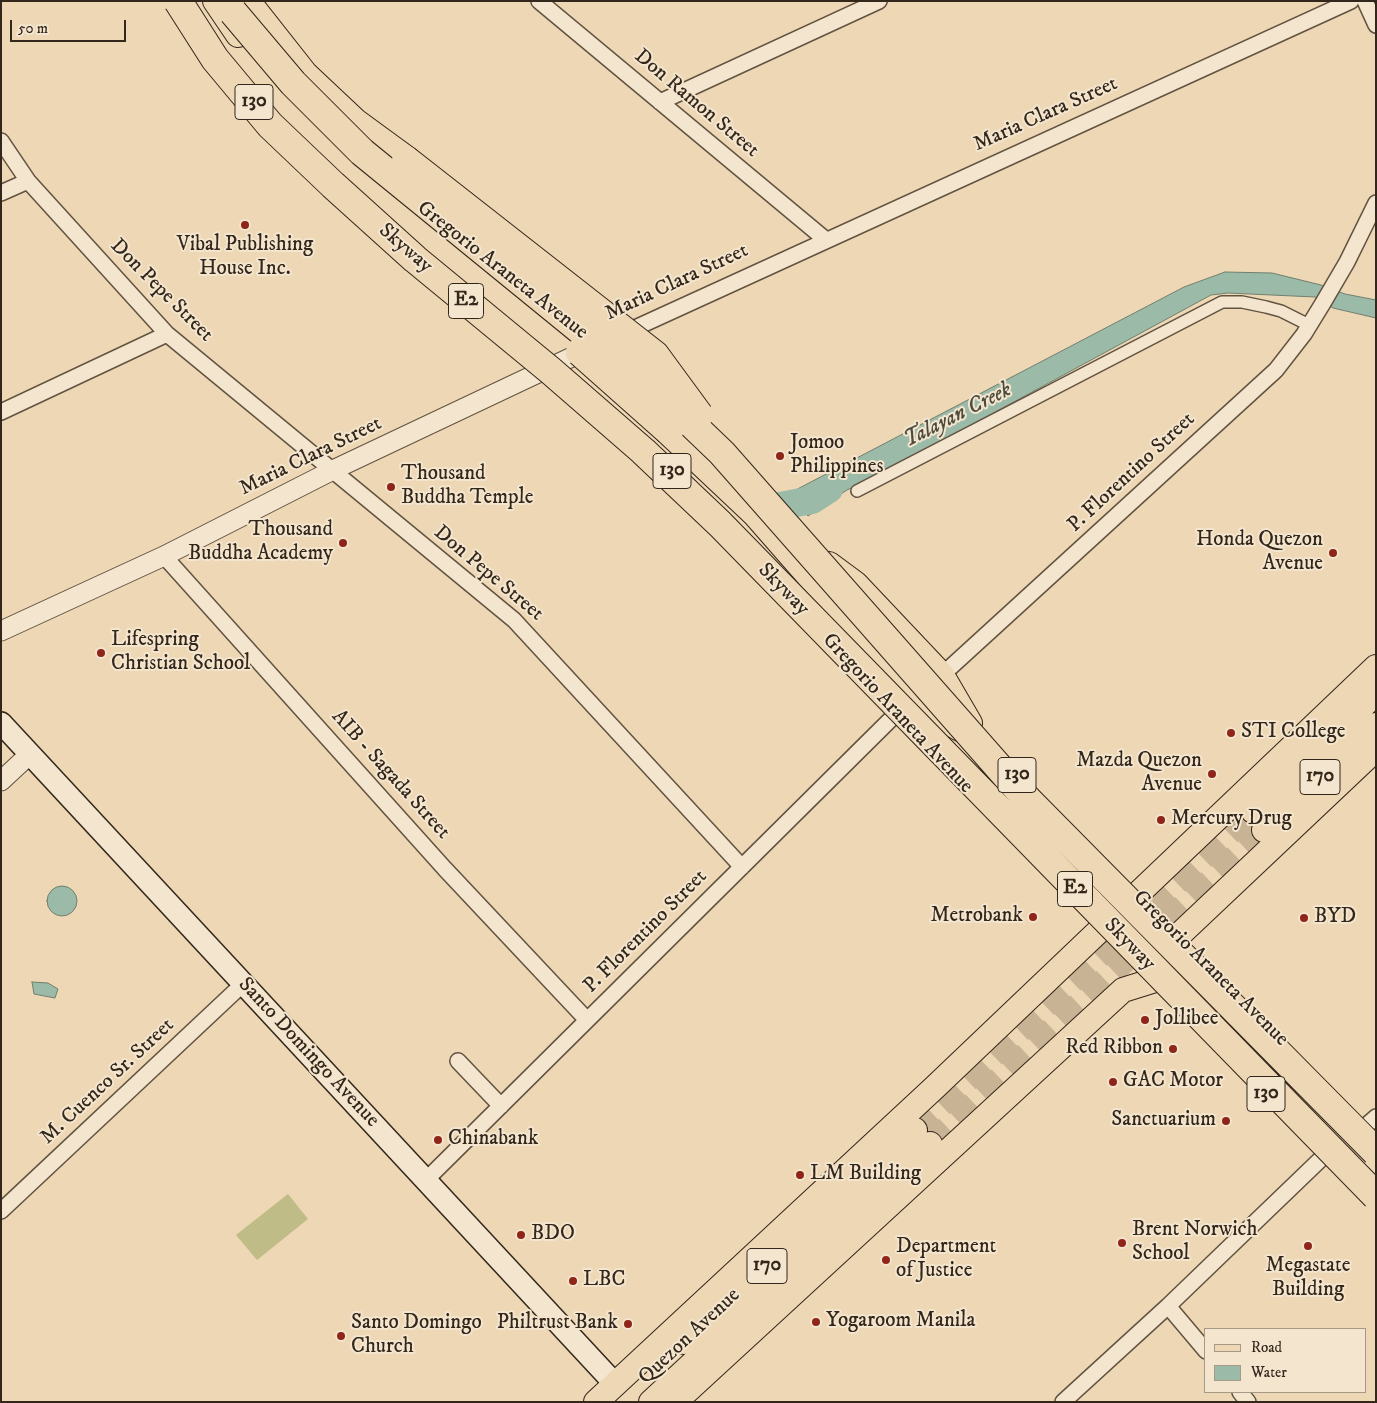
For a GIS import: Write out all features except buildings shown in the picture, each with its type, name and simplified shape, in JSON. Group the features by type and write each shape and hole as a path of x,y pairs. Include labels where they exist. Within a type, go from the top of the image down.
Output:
{"highway":[{"name":"Skyway","path":"178,1 215,59 270,124 332,186 415,259 551,371 643,451 720,524 1376,1196"},
{"name":"Skyway","path":"230,5 293,83 362,152 674,407 722,453 1025,797 1376,1152"},
{"path":"230,5 354,122 406,160 655,355 693,404 722,453"},
{"path":"230,5 275,82 357,170 584,355 676,438 759,507 925,706 981,740"},
{"path":"1313,1073 1326,1107 1376,1160"},
{"path":"1330,1160 1376,1190"}],"main road":[{"name":"Gregorio Araneta Avenue","path":"174,1 198,36 228,72 292,141 346,193 557,365 673,472 896,714 1376,1208"},
{"name":"Gregorio Araneta Avenue","path":"230,5 260,65 309,115 362,160 596,345 688,425 759,507 856,584 942,675 981,740"},
{"name":"Gregorio Araneta Avenue","path":"792,535 923,688 981,740 1313,1073 1373,1125"},
{"path":"596,1402 617,1393 1102,926 1376,667"},
{"name":"170","path":"1376,692 1259,820 1376,725"},
{"name":"Santo Domingo Avenue","path":"1,723 426,1180 617,1393"},
{"path":"1102,926 1178,936 1376,749"},
{"path":"675,1402 1123,990 1155,980"},
{"name":"Quezon Avenue","path":"617,1393 922,1137 651,1402"}],"street":[{"name":"Don Ramon Street","path":"538,1 826,240"},
{"path":"660,102 878,1"},
{"name":"Maria Clara Street","path":"1,631 164,556 333,470 596,345 1351,1"},
{"path":"1365,1 1376,25"},
{"name":"Don Pepe Street","path":"1,141 28,181 167,334 514,620 742,867"},
{"path":"1,193 28,181"},
{"name":"P. Florentino Street","path":"942,675 1276,370 1310,325 1333,286 1376,203"},
{"path":"858,492 1222,302 1242,302 1266,307 1281,311 1310,325"},
{"path":"1,412 167,334"},
{"name":"AIB - Sagada Street","path":"164,556 445,869 588,1020"},
{"name":"P. Florentino Street","path":"426,1180 896,714"},
{"path":"1,781 30,754"},
{"name":"M. Cuenco Sr. Street","path":"1,1211 244,983"},
{"path":"458,1061 501,1106"},
{"path":"1063,1402 1330,1160"},
{"path":"1168,1306 1204,1349"}],"shaded area":[{"path":"288,1194 308,1219 257,1260 236,1235"}],"water":[{"path":"1225,272 1272,273 1321,285 1345,294 1376,300 1376,318 1333,308 1315,297 1228,293 1211,295 879,475 847,490 808,516 786,495 1184,287"},
{"path":"62,886 73,890 77,901 73,912 62,916 51,912 47,901 51,890"},
{"path":"32,982 48,983 58,989 55,998 34,994"}],"waterway":[{"name":"Talayan Creek","path":"749,504 764,509 812,500 829,489"}],"tunnel":[{"path":"915,1130 1253,811"},
{"path":"930,1144 1264,830"}],"place":[{"name":"Vibal Publishing House Inc.","path":"245,225"},
{"name":"Jomoo Philippines","path":"780,456"},
{"name":"Thousand Buddha Temple","path":"391,487"},
{"name":"Thousand Buddha Academy","path":"343,543"},
{"name":"Honda Quezon Avenue","path":"1333,553"},
{"name":"Lifespring Christian School","path":"101,653"},
{"name":"STI College","path":"1231,733"},
{"name":"Mazda Quezon Avenue","path":"1212,774"},
{"name":"Mercury Drug","path":"1161,820"},
{"name":"Metrobank","path":"1033,917"},
{"name":"BYD","path":"1304,918"},
{"name":"Jollibee","path":"1145,1020"},
{"name":"Red Ribbon","path":"1173,1049"},
{"name":"GAC Motor","path":"1113,1082"},
{"name":"Sanctuarium","path":"1226,1121"},
{"name":"Chinabank","path":"438,1140"},
{"name":"LM Building","path":"800,1175"},
{"name":"BDO","path":"521,1235"},
{"name":"Brent Norwich School","path":"1122,1243"},
{"name":"Megastate Building","path":"1308,1246"},
{"name":"Department of Justice","path":"886,1260"},
{"name":"LBC","path":"573,1281"},
{"name":"Yogaroom Manila","path":"816,1322"},
{"name":"Philtrust Bank","path":"628,1324"},
{"name":"Santo Domingo Church","path":"341,1336"}]}
